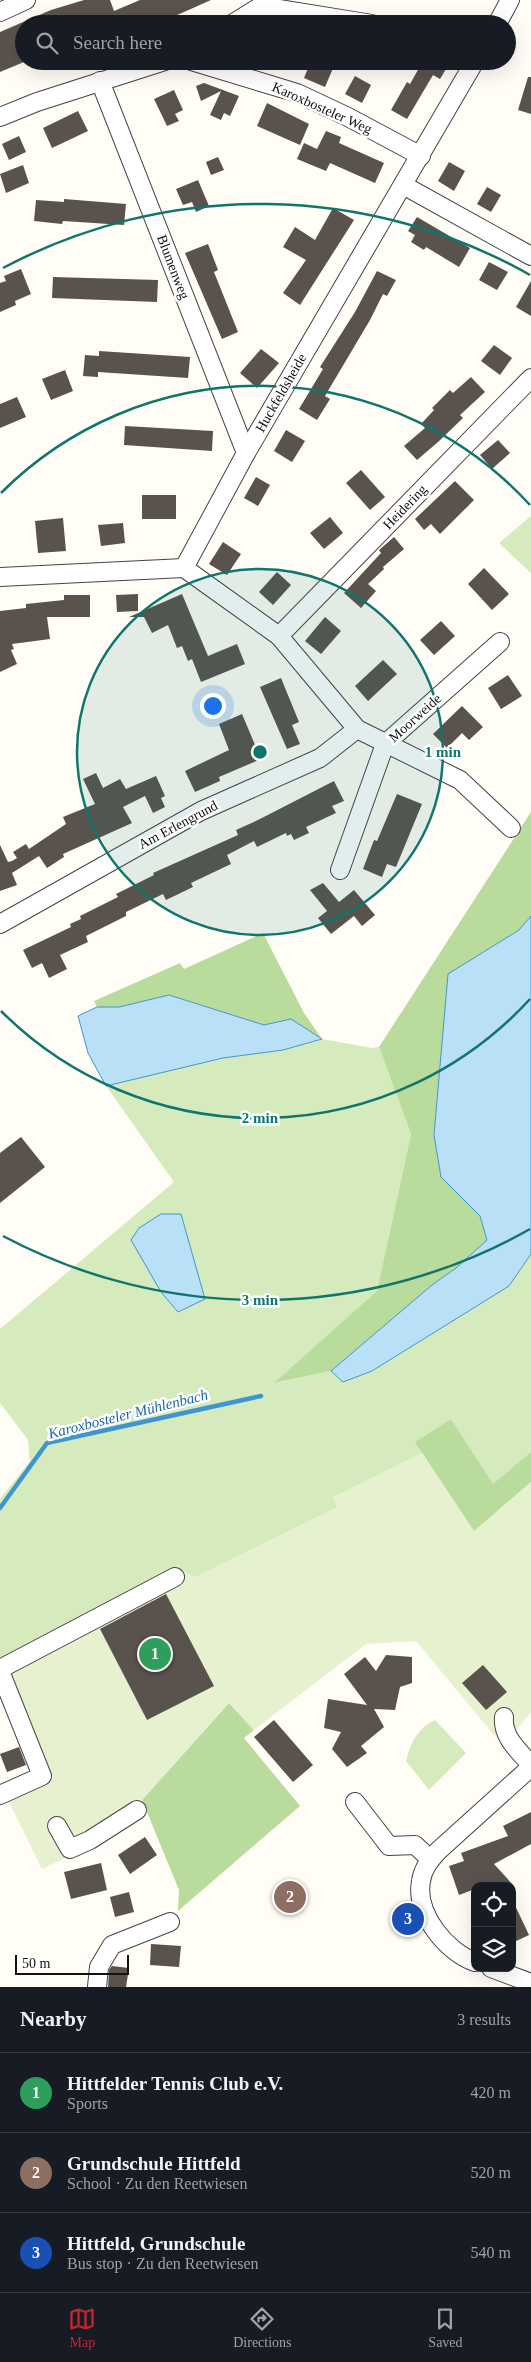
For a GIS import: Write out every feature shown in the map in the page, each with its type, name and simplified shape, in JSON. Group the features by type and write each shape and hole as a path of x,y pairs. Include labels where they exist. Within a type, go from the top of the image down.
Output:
{"street":[{"path":"0,12 26,0"},
{"path":"502,15 510,0"},
{"path":"244,15 260,3 324,15"},
{"path":"0,117 136,70"},
{"name":"Karoxbosteler Weg","path":"221,70 297,93 348,117 421,156"},
{"name":"Huckfeldsheide","path":"184,568 246,453 470,70"},
{"name":"Blumenweg","path":"100,81 246,453"},
{"path":"403,185 531,256"},
{"name":"Heidering","path":"279,636 531,378"},
{"path":"0,577 184,568 279,636 357,729 460,780 511,828"},
{"name":"Moorweide","path":"340,870 386,744 500,642"},
{"name":"Am Erlengrund","path":"0,924 201,811 320,758 357,729"},
{"path":"0,1794 42,1776 1,1673 175,1577"},
{"path":"471,1961 463,1958 435,1929 426,1912 420,1886 430,1859 531,1766 509,1738 503,1727 504,1717"},
{"path":"355,1802 389,1846 415,1845 430,1859"},
{"path":"57,1826 70,1849 90,1840 137,1810"},
{"path":"97,1987 99,1967 112,1945 170,1922"},
{"path":"502,1972 531,1983"}],"green space":[{"path":"531,516 531,573 499,543"},
{"path":"531,812 531,916 519,930 448,974 434,1135 441,1177 480,1216 487,1240 456,1268 432,1285 331,1371 274,1383 377,1291 411,1134 379,1047"},
{"path":"263,933 304,1013 322,1039 291,1019 264,1025 170,995 119,1007 97,1007 94,1001 180,963 184,969"},
{"path":"322,1039 372,1048 379,1047 411,1134 377,1291 276,1383 331,1371 343,1382 509,1286 531,1254 531,1452 493,1485 451,1419 416,1442 422,1453 334,1497 338,1507 195,1578 0,1662 0,1499 30,1461 28,1440 0,1403 0,1329 174,1182 106,1086 223,1058 283,1050"},
{"path":"451,1419 493,1484 531,1452 531,1482 474,1532 415,1442"},
{"path":"422,1453 474,1531 531,1482 531,1712 503,1746 416,1641 366,1644 254,1730 229,1703 142,1800 82,1838 88,1847 42,1869 5,1794 41,1777 0,1662 177,1568 195,1577 337,1507 333,1497"},
{"path":"229,1703 254,1730 244,1738 300,1806 178,1911 179,1890 142,1800"},
{"path":"435,1720 466,1753 429,1790 406,1761 410,1748 419,1732"}],"water":[{"path":"531,916 531,1254 509,1286 372,1371 343,1382 331,1371 432,1285 456,1268 487,1240 480,1216 441,1177 434,1135 448,974 519,930"},
{"path":"169,995 264,1025 291,1019 322,1039 283,1050 223,1058 106,1086 88,1053 78,1016 97,1007 119,1007"},
{"path":"161,1214 181,1214 205,1299 178,1312 161,1292 131,1240 139,1228"}],"building":[{"path":"84,0 110,0 114,11 140,0 211,0 177,15 39,15"},
{"path":"15,26 15,66 0,72 0,32"},
{"path":"307,70 332,70 325,87 304,78"},
{"path":"418,70 445,70 440,79 433,75 407,119 391,110 407,82 410,84"},
{"path":"355,76 371,85 362,103 345,94"},
{"path":"528,77 531,77 531,114 518,110"},
{"path":"204,83 239,96 230,116 224,113 221,120 210,115 221,91 201,101 196,86"},
{"path":"174,90 183,110 175,114 179,121 167,126 154,99"},
{"path":"267,103 309,124 300,145 257,126"},
{"path":"78,111 88,131 52,148 43,128"},
{"path":"326,131 341,137 339,143 384,163 375,183 330,163 326,171 297,159 304,143 317,149"},
{"path":"19,136 26,152 9,160 2,144"},
{"path":"218,157 224,170 211,175 206,162"},
{"path":"449,162 465,171 454,191 438,181"},
{"path":"23,165 29,183 6,193 0,174"},
{"path":"198,180 209,206 196,212 192,202 183,205 176,189"},
{"path":"487,187 501,195 491,212 477,204"},
{"path":"64,199 126,204 124,225 63,221 62,224 34,221 36,200 64,202"},
{"path":"333,208 354,220 300,305 283,293 306,260 283,247 295,227 315,240"},
{"path":"417,217 470,248 459,267 426,247 424,250 411,242 415,235 408,231"},
{"path":"208,244 218,270 214,272 238,332 222,339 185,253"},
{"path":"489,262 508,272 497,290 479,280"},
{"path":"21,269 31,294 15,301 16,305 0,312 0,283 6,281 4,276"},
{"path":"377,271 396,280 387,296 383,294 370,320 325,396 330,399 317,420 299,409 323,369 320,367 355,312"},
{"path":"53,277 158,280 157,302 52,298"},
{"path":"531,281 531,316 516,307"},
{"path":"494,345 512,358 500,375 481,361"},
{"path":"261,349 279,363 257,388 240,373"},
{"path":"99,351 190,357 188,378 98,372 98,377 83,376 85,355 99,356"},
{"path":"65,370 73,391 51,400 42,379"},
{"path":"471,377 485,392 460,415 463,418 417,460 404,446 425,428 421,424 434,410 432,408 450,390 453,393"},
{"path":"17,397 26,417 0,428 0,404"},
{"path":"125,426 213,431 212,451 124,445"},
{"path":"286,430 305,441 292,462 274,451"},
{"path":"498,440 510,453 492,469 480,455"},
{"path":"361,470 385,497 370,510 346,483"},
{"path":"256,477 270,485 258,506 244,498"},
{"path":"455,481 474,500 440,534 431,524 424,530 415,519"},
{"path":"142,495 176,495 176,519 142,519"},
{"path":"330,517 343,533 324,549 310,533"},
{"path":"63,518 66,551 38,553 35,521"},
{"path":"123,523 125,543 101,546 98,525"},
{"path":"394,537 404,549 383,567 384,569 368,584 376,591 361,608 344,593 381,553 379,550"},
{"path":"223,542 241,554 227,575 209,564"},
{"path":"484,568 509,594 492,610 468,584"},
{"path":"277,572 291,585 273,605 259,592"},
{"path":"138,594 138,611 117,612 116,595"},
{"path":"182,594 208,656 237,644 245,664 201,682 192,659 188,661 182,646 177,648 168,625 152,633 144,617 129,617"},
{"path":"64,595 90,595 90,617 47,617 50,639 12,644 14,649 11,650 17,664 0,672 0,611 26,608 26,604 64,600"},
{"path":"325,617 341,631 321,654 305,641"},
{"path":"441,621 455,636 434,655 420,640"},
{"path":"383,660 397,674 368,701 355,686"},
{"path":"508,675 522,696 501,709 488,688"},
{"path":"281,678 299,722 292,725 300,744 287,749 260,687"},
{"path":"462,706 483,727 469,740 462,733 447,748 433,734"},
{"path":"242,714 261,759 219,777 220,781 195,792 185,771 229,750 219,724"},
{"path":"96,773 103,788 120,779 126,789 156,776 165,796 161,798 165,807 153,813 145,796 123,807 132,823 63,854 64,857 47,868 39,856 12,873 17,885 0,891 0,845 8,862 12,861 17,858 13,852 26,844 29,849 66,824 63,817 95,804 83,779"},
{"path":"334,781 344,801 332,806 336,813 306,827 309,833 294,840 291,834 287,836 286,833 257,847 254,841 227,855 231,864 191,883 193,887 166,900 163,894 126,912 126,916 86,936 88,942 60,955 67,969 49,978 42,963 32,968 23,950 71,927 70,924 81,919 80,916 118,897 116,894 154,875 153,873 238,835 236,830"},
{"path":"397,794 422,804 396,867 387,864 382,877 363,869 374,840 377,841"},
{"path":"323,883 339,902 354,890 375,915 362,926 354,916 331,934 318,918 327,911 310,890"},
{"path":"21,1137 45,1167 0,1203 0,1153"},
{"path":"166,1594 214,1686 147,1720 100,1629"},
{"path":"386,1655 412,1657 412,1683 400,1687 395,1710 374,1709 384,1727 361,1746 367,1753 347,1767 332,1749 341,1732 324,1728 328,1699 367,1705 344,1674 365,1657 376,1671"},
{"path":"483,1665 507,1692 486,1710 462,1683"},
{"path":"274,1720 313,1765 293,1782 254,1737"},
{"path":"19,1747 26,1765 7,1772 0,1754"},
{"path":"531,1812 531,1844 494,1864 510,1882 471,1882 471,1890 459,1895 449,1866 464,1861 461,1853 508,1836 503,1826"},
{"path":"145,1837 157,1855 130,1874 118,1855"},
{"path":"101,1863 107,1890 71,1899 64,1872"},
{"path":"129,1892 134,1912 115,1917 110,1897"},
{"path":"516,1907 529,1935 516,1941"},
{"path":"151,1944 181,1946 179,1967 150,1965"},
{"path":"112,1966 129,1968 126,1987 108,1987 109,1970"}],"waterway":[{"name":"Karoxbosteler Mühlenbach","path":"0,1508 47,1443 261,1396"}],"place":[{"name":"Hittfelder Tennis Club e.V.","path":"155,1654"},
{"name":"Grundschule Hittfeld","path":"290,1897"},
{"name":"Hittfeld, Grundschule","path":"408,1919"}]}
